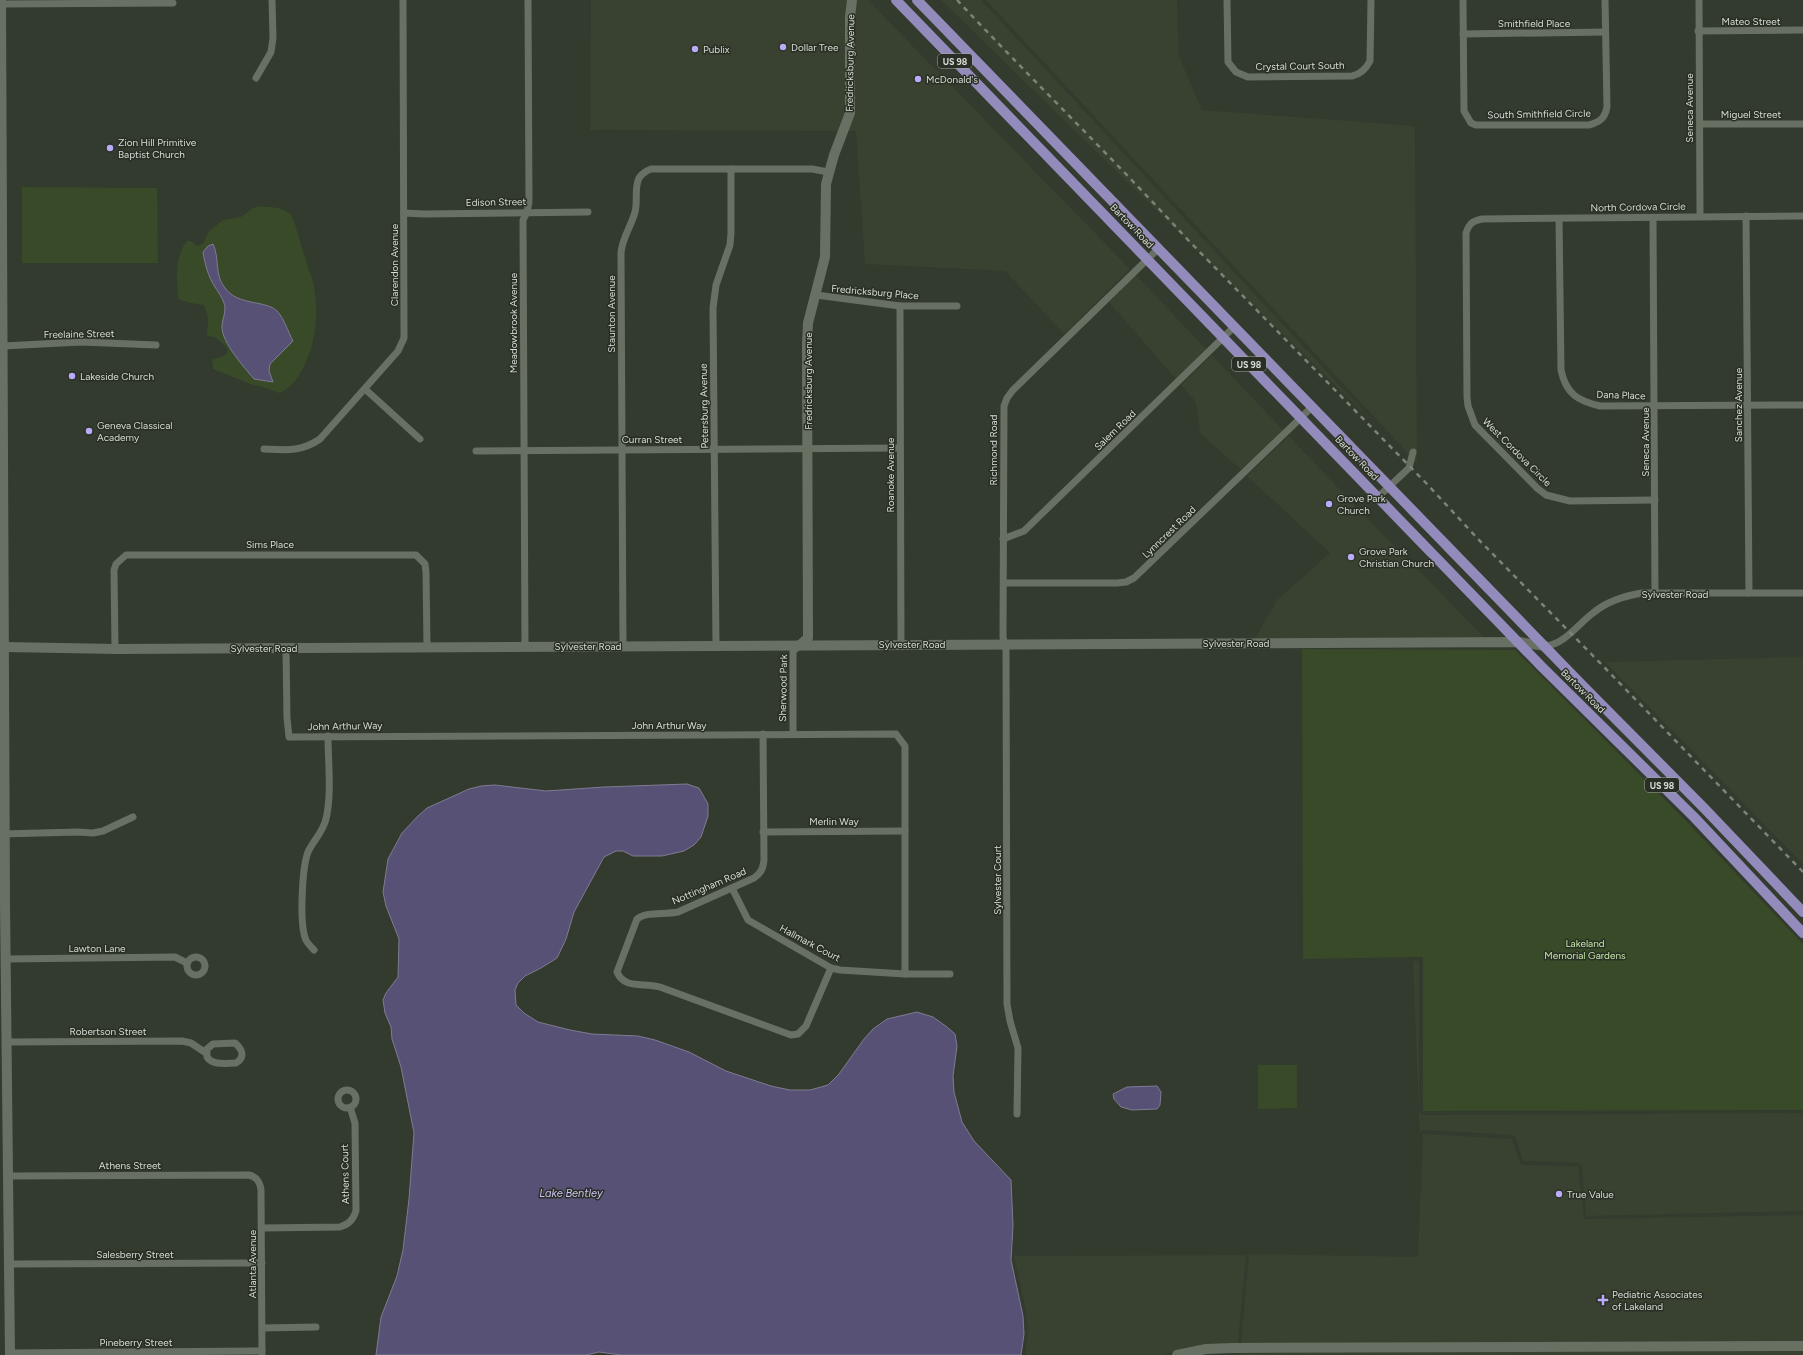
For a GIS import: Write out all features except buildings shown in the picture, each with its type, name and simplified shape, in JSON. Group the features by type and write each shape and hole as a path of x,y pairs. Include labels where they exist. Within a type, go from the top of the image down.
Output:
{"main road":[{"name":"Bartow Road","path":"896,0 1542,667 1699,822 1803,933"},
{"name":"Bartow Road","path":"917,0 1704,808 1803,912"}],"street":[{"path":"256,78 271,52 273,38 272,0"},
{"name":"Clarendon Avenue","path":"264,449 298,450 310,446 320,439 398,351 404,338 403,0"},
{"name":"Meadowbrook Avenue","path":"525,646 523,220 527,212 529,202 528,0"},
{"name":"Fredricksburg Avenue","path":"800,645 808,638 806,345 808,323 825,257 826,190 828,172 850,113 850,17 852,0"},
{"name":"Crystal Court South","path":"1227,0 1228,62 1234,70 1241,75 1248,77 1352,76 1360,74 1370,61 1371,0"},
{"path":"1463,0 1463,34"},
{"path":"1605,0 1605,32"},
{"name":"Seneca Avenue","path":"1698,0 1700,216"},
{"path":"10,1354 9,1264 4,1220 8,1176 4,1119 7,1042 2,834 2,758 5,647 1,240 1,2 173,3"},
{"name":"Mateo Street","path":"1698,31 1803,30"},
{"name":"Smithfield Place","path":"1463,34 1605,32"},
{"name":"South Smithfield Circle","path":"1463,34 1464,112 1471,123 1476,125 1589,125 1598,123 1604,117 1606,107 1605,32"},
{"name":"Miguel Street","path":"1700,124 1803,124"},
{"name":"Staunton Avenue","path":"623,646 620,253 624,237 635,212 637,201 637,183 640,176 644,172 651,169 812,169 828,172"},
{"name":"Petersburg Avenue","path":"716,646 714,296 719,276 730,245 731,169"},
{"name":"Edison Street","path":"404,213 588,212"},
{"name":"Sanchez Avenue","path":"1746,216 1750,593"},
{"name":"North Cordova Circle","path":"1473,221 1482,219 1803,216"},
{"name":"Seneca Avenue","path":"1653,218 1655,594"},
{"name":"Dana Place","path":"1559,219 1560,354 1564,382 1573,394 1584,402 1600,406 1803,405"},
{"name":"West Cordova Circle","path":"1473,221 1468,226 1466,233 1467,397 1468,406 1475,425 1537,488 1546,495 1570,501 1655,500"},
{"name":"Richmond Road","path":"1005,643 1003,637 1003,419 1004,406 1007,398 1158,249"},
{"name":"Fredricksburg Place","path":"816,295 900,306 957,306"},
{"name":"Roanoke Avenue","path":"900,306 901,644"},
{"name":"Salem Road","path":"1003,539 1024,531 1234,327"},
{"name":"Freelaine Street","path":"2,352 81,342 156,345"},
{"path":"365,389 420,439"},
{"name":"Lynncrest Road","path":"1004,583 1117,583 1126,582 1134,578 1312,407"},
{"name":"Curran Street","path":"476,451 900,448"},
{"path":"1378,497 1410,468 1413,452"},
{"name":"Sims Place","path":"115,649 116,564 126,555 416,555 425,564 426,572 427,646"},
{"name":"Sylvester Road","path":"5,647 115,649 1005,643 1519,642 1545,646 1554,645 1561,642 1593,613 1616,599 1642,594 1803,593"},
{"name":"Sylvester Court","path":"1005,643 1007,1004 1010,1021 1018,1048 1016,1114"},
{"name":"Sherwood Park","path":"793,734 792,651 800,645"},
{"name":"John Arthur Way","path":"286,648 287,718 289,737 896,734 905,746 906,974"},
{"name":"Nottingham Road","path":"763,734 764,864 760,874 678,912 666,915 643,915 637,919 618,965 617,972 620,978 625,982 660,987 791,1035 798,1034 806,1026 831,968"},
{"path":"314,950 306,940 303,926 303,871 309,850 321,830 328,809 328,736"},
{"path":"2,834 93,833 103,831 133,817"},
{"name":"Merlin Way","path":"764,832 905,831"},
{"name":"Hallmark Court","path":"732,888 748,920 831,968 840,970 906,974 950,974"},
{"name":"Lawton Lane","path":"6,959 175,957 187,963"},
{"name":"Robertson Street","path":"7,1042 182,1041 191,1043 206,1053 209,1060 216,1063 236,1063 242,1058 240,1047 235,1043 213,1044 206,1053"},
{"name":"Athens Court","path":"262,1228 334,1228 347,1224 353,1218 356,1211 355,1123 350,1108"},
{"name":"Athens Street","path":"8,1176 253,1176"},
{"name":"Atlanta Avenue","path":"253,1176 260,1182 262,1228 262,1353"},
{"name":"Salesberry Street","path":"9,1264 262,1263"},
{"path":"262,1328 316,1327"},
{"path":"1177,1355 1206,1349 1233,1348 1803,1346"},
{"name":"Pineberry Street","path":"10,1354 262,1353"}],"shaded area":[{"path":"591,0 848,0 846,112 839,131 590,130"},
{"path":"856,0 868,0 1130,269 1064,334 1005,271 865,264 856,131 848,131"},
{"path":"941,0 981,0 1383,432"},
{"path":"986,0 1177,0 1179,56 1202,110 1415,126 1417,463"},
{"path":"1136,275 1206,349 1176,379 1109,302"},
{"path":"1212,355 1283,430 1241,470 1200,433 1196,402 1181,385"},
{"path":"1289,436 1485,638 1255,638 1278,599 1330,553 1247,476"},
{"path":"1803,657 1803,864 1605,662"},
{"path":"1413,961 1419,961 1419,1111 1422,1115 1803,1113 1803,1211 1586,1216 1582,1166 1579,1163 1523,1161 1516,1138 1513,1135 1424,1130 1420,1133 1420,1139"},
{"path":"1423,1134 1512,1139 1521,1165 1578,1166 1584,1219 1803,1215 1803,1355 1240,1355 1249,1254 1418,1257"},
{"path":"1246,1255 1238,1343 1186,1348 1163,1355 1025,1355 1028,1334 1027,1316 1014,1256"}],"green space":[{"path":"22,187 157,188 158,263 22,263"},
{"path":"260,206 279,208 290,213 297,229 314,286 316,307 315,329 307,360 293,384 279,393 253,385 213,369 212,360 225,355 228,350 215,337 207,336 208,318 204,305 178,299 178,261 187,241 191,241 197,246 203,244 208,232 223,220 241,217 253,208","holes":["216,250 218,274 224,288 231,295 252,304 271,306 278,312 293,341 270,364 269,371 272,379 235,357 222,328 225,309 224,302 208,274 204,262"]},
{"name":"Lakeland Memorial Gardens","path":"1302,649 1515,650 1687,822 1803,944 1803,1110 1423,1111 1423,957 1303,959"},
{"path":"1258,1065 1297,1065 1297,1108 1258,1109"}],"water":[{"path":"213,244 219,278 225,288 237,298 266,305 277,311 284,321 293,341 270,364 269,371 273,382 254,379 229,347 222,327 225,306 209,275 203,252 208,246"},
{"name":"Lake Bentley","path":"687,784 699,788 708,804 708,816 701,837 694,845 684,851 662,856 633,856 623,851 616,851 604,857 574,912 566,939 557,958 525,976 518,983 515,990 516,1005 524,1013 538,1022 592,1034 638,1036 655,1040 689,1052 726,1071 771,1086 790,1090 810,1090 828,1085 839,1074 864,1039 873,1029 887,1019 917,1012 933,1017 955,1034 957,1046 953,1076 954,1092 962,1122 974,1141 1011,1180 1013,1226 1011,1260 1023,1316 1024,1334 1021,1355 621,1355 599,1352 586,1355 376,1355 381,1317 397,1276 403,1250 414,1133 401,1067 392,1039 391,1027 385,1013 383,1000 386,993 398,977 399,939 386,906 383,892 388,859 402,833 427,808 469,789 481,786 495,785 546,791"},
{"path":"1157,1086 1161,1092 1160,1105 1157,1109 1132,1110 1121,1107 1114,1099 1113,1094 1127,1087"}],"railway":[{"path":"957,0 1131,179 1188,240 1427,484 1479,540 1803,872"}],"place":[{"name":"Dollar Tree","path":"783,47"},
{"name":"Publix","path":"695,49"},
{"name":"McDonald's","path":"918,79"},
{"name":"Zion Hill Primitive Baptist Church","path":"110,148"},
{"name":"Lakeside Church","path":"72,376"},
{"name":"Geneva Classical Academy","path":"89,431"},
{"name":"Grove Park Church","path":"1329,504"},
{"name":"Grove Park Christian Church","path":"1351,557"},
{"name":"True Value","path":"1559,1194"},
{"name":"Pediatric Associates of Lakeland","path":"1603,1300"}]}
